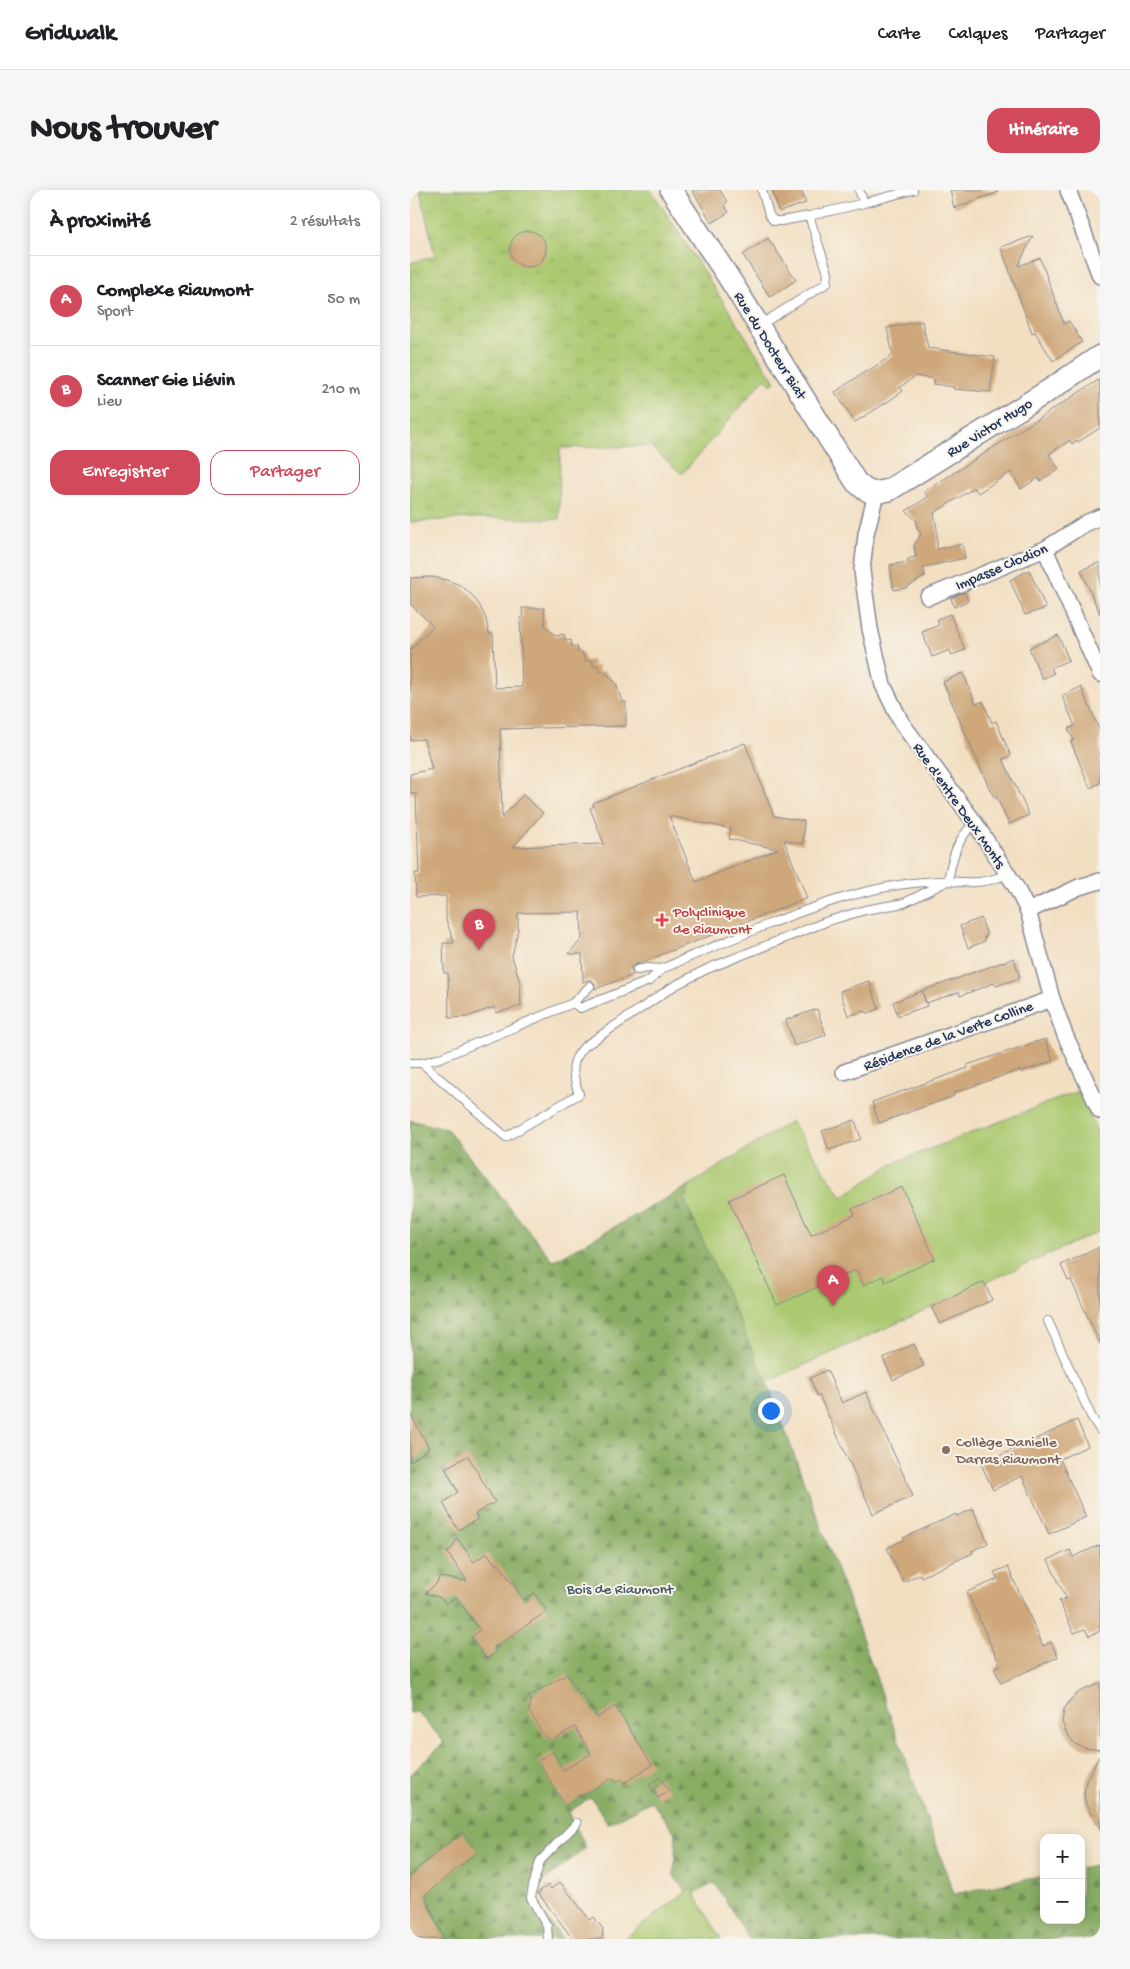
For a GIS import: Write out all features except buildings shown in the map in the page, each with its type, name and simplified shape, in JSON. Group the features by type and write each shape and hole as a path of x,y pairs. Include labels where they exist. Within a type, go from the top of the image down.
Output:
{"street":[{"name":"Rue du Docteur Biat","path":"671,190 856,482 866,491 876,493"},
{"path":"1068,190 1100,276"},
{"name":"Rue Victor Hugo","path":"876,493 889,490 1048,391 1100,356"},
{"name":"Rue d'entre Deux Monts","path":"876,493 866,534 862,571 870,629 883,685 901,722 975,823 1008,873 1028,911 1052,999 1065,1035 1100,1111"},
{"name":"Impasse Clodion","path":"928,598 1045,549 1086,523 1100,517"},
{"path":"1045,549 1100,674"},
{"path":"1028,911 1079,887 1100,880"},
{"name":"Résidence de la Verte Colline","path":"844,1072 1052,999"}],"lane":[{"path":"762,190 769,215 774,221 809,216 913,190"},
{"path":"859,190 864,203"},
{"path":"758,326 827,283 828,273 809,216"},
{"path":"948,881 953,854 965,832 975,823"},
{"path":"573,1003 580,1008 649,982 662,969 807,909 869,890 915,882 980,882 998,879 1008,873"},
{"path":"422,1063 506,1137 579,1094 573,1075 576,1055 585,1046 674,986 706,969 828,921 865,910 904,902 948,881"},
{"path":"637,970 647,968 662,969"},
{"path":"410,1063 422,1063 440,1058 573,1003 590,986"},
{"path":"1048,1321 1091,1416 1100,1430"},
{"path":"548,1939 547,1926 531,1898 533,1886 540,1861 578,1823"}],"green space":[{"path":"420,190 651,190 775,382 771,385 765,378 682,474 650,446 560,448 559,519 469,518 410,522 410,263 435,256"},
{"path":"1078,1091 1100,1138 1100,1231 767,1382 685,1201 690,1185 791,1121 842,1197 894,1163"},
{"name":"Bois de Riaumont","path":"410,1120 447,1129 553,1261 690,1185 685,1201 767,1382 857,1624 954,1894 1040,1877 1040,1924 1085,1924 1085,1867 1100,1864 1100,1939 749,1939 715,1883 689,1896 674,1876 676,1834 651,1801 608,1824 591,1797 569,1812 586,1848 528,1893 562,1939 410,1939 410,1775 444,1742 417,1712 410,1713"},
{"path":"691,1888 721,1939 624,1939"}],"place":[{"name":"Polyclinique de Riaumont","path":"662,920"},
{"name":"Scanner Gie Liévin","path":"479,950"},
{"name":"Complexe Riaumont","path":"833,1306"},
{"name":"Collège Danielle Darras Riaumont","path":"946,1450"}]}
